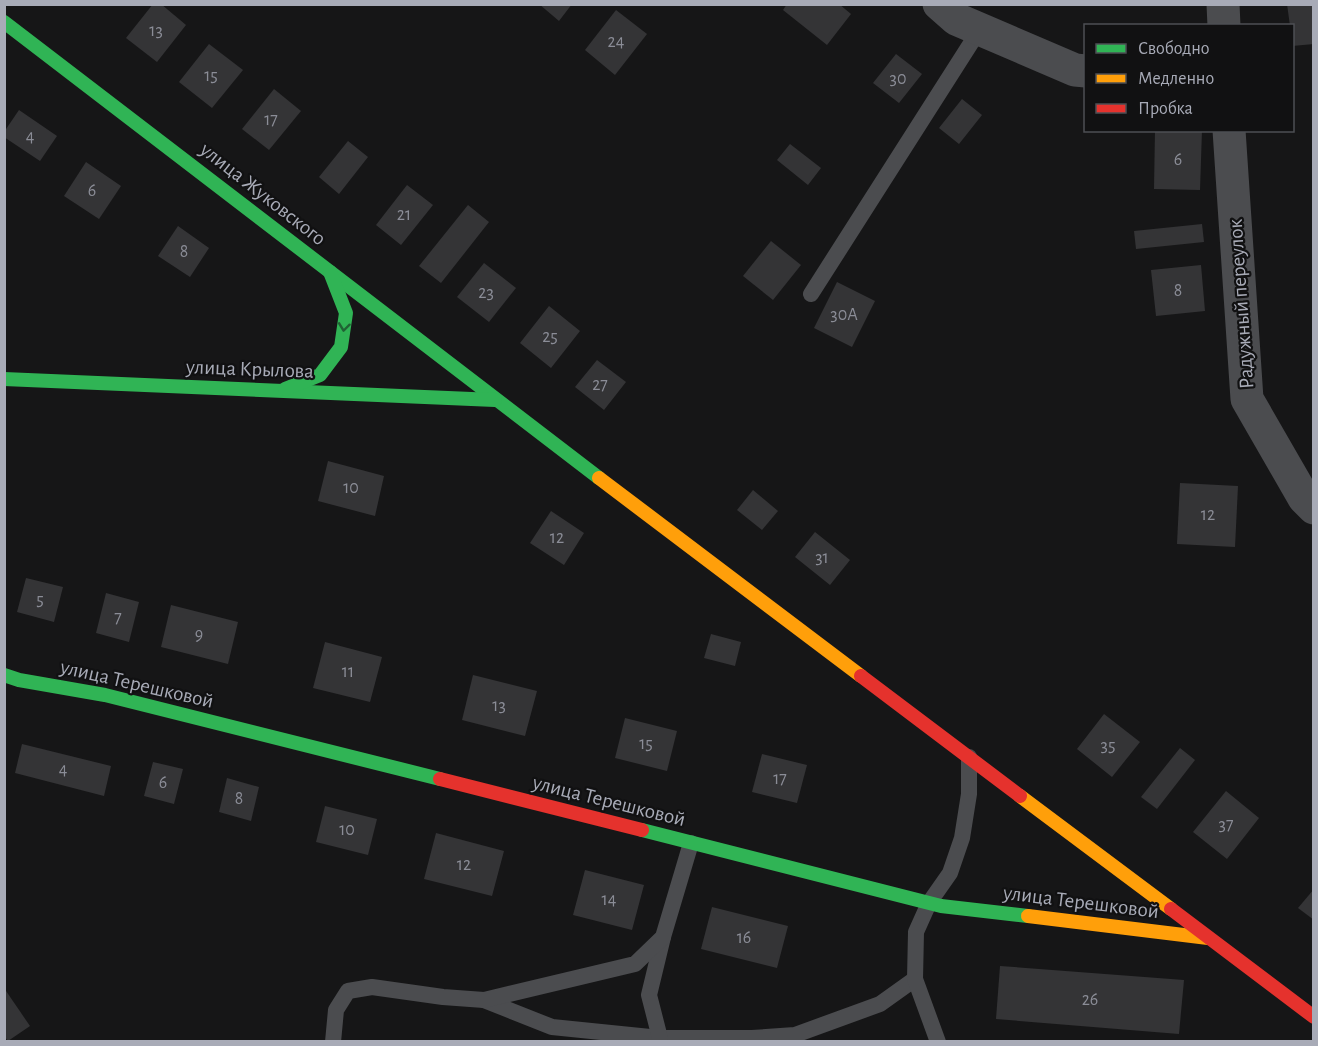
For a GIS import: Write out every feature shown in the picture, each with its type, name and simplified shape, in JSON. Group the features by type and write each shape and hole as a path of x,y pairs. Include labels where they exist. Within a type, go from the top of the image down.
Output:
{"street":[{"path":"939,4 956,19 1075,70 1084,70"},
{"path":"1223,4 1224,24"},
{"name":"улица Жуковского","path":"4,22 495,400"},
{"name":"Радужный переулок","path":"1229,132 1247,399 1309,503"},
{"path":"280,391 320,375 341,347 345,314 330,272"},
{"name":"улица Крылова","path":"4,379 495,400"},
{"name":"улица Терешковой","path":"495,400 1209,938 1312,1013"},
{"name":"улица Терешковой","path":"4,675 19,680 105,695 929,903 1209,938"}],"lane":[{"path":"811,294 980,29"},
{"path":"938,1041 915,979 916,932 929,903 950,873 962,838 969,794 969,757"},
{"path":"660,1038 649,995 663,937 691,843"},
{"path":"484,1000 634,964 663,937"},
{"path":"333,1041 336,1010 348,991 372,987 484,1000 552,1027 660,1038 752,1038 795,1035 880,1004 915,979"}],"building":[{"path":"153,4 161,4 186,25 157,62 126,38"},
{"path":"539,4 572,4 559,21"},
{"path":"787,4 839,4 851,14 827,45 783,10"},
{"path":"1287,4 1314,4 1314,44 1294,46 1294,24 1290,24"},
{"path":"616,10 647,34 615,75 585,50"},
{"path":"209,44 243,70 212,108 179,82"},
{"path":"896,54 922,74 899,103 873,83"},
{"path":"274,89 301,111 269,150 242,129"},
{"path":"962,99 982,115 959,144 939,128"},
{"path":"19,110 57,136 40,161 4,137 4,132"},
{"path":"1155,132 1202,132 1200,190 1154,189"},
{"path":"348,141 368,157 339,194 319,177"},
{"path":"790,144 821,168 808,185 777,160"},
{"path":"86,162 121,186 99,219 64,196"},
{"path":"407,185 433,205 401,245 376,225"},
{"path":"468,205 489,222 441,283 419,266"},
{"path":"1202,224 1204,242 1136,249 1134,231"},
{"path":"178,226 209,248 190,277 158,256"},
{"path":"771,241 801,265 773,300 743,276"},
{"path":"484,263 516,288 489,322 457,297"},
{"path":"1201,265 1205,311 1156,316 1151,270"},
{"path":"837,282 875,301 852,347 814,328"},
{"path":"549,306 580,331 551,368 520,343"},
{"path":"597,360 626,382 604,410 575,387"},
{"path":"328,461 384,476 375,516 318,501"},
{"path":"1180,483 1238,486 1235,547 1177,544"},
{"path":"753,490 778,511 762,530 737,510"},
{"path":"551,511 584,533 564,565 530,543"},
{"path":"815,532 850,560 830,585 795,557"},
{"path":"26,578 63,587 54,622 17,612"},
{"path":"106,593 139,602 129,642 96,633"},
{"path":"171,605 238,622 228,664 161,647"},
{"path":"711,634 741,642 735,666 704,658"},
{"path":"325,642 382,657 370,702 313,688"},
{"path":"473,675 537,691 525,736 462,720"},
{"path":"1104,714 1140,742 1112,777 1077,749"},
{"path":"625,718 677,731 667,771 615,758"},
{"path":"22,744 111,766 104,796 15,773"},
{"path":"1180,748 1195,760 1157,809 1141,797"},
{"path":"762,754 807,765 797,803 752,792"},
{"path":"153,762 183,769 174,804 144,796"},
{"path":"227,778 259,787 251,821 219,812"},
{"path":"1226,791 1259,818 1227,859 1193,832"},
{"path":"325,806 377,819 368,855 316,842"},
{"path":"436,833 504,851 492,896 424,879"},
{"path":"585,870 644,885 632,930 573,915"},
{"path":"1314,889 1314,920 1298,908"},
{"path":"712,907 788,926 777,968 701,949"},
{"path":"1000,966 1184,980 1179,1034 996,1019"},
{"path":"4,988 30,1026 8,1041 4,1036"}],"traffic: fast":[{"path":"4,22 599,478"},
{"path":"285,389 320,375 341,347 346,313 330,272"},
{"path":"4,379 495,400"},
{"path":"4,675 19,680 105,695 440,779"},
{"path":"642,830 941,906 1028,916"}],"traffic: slow":[{"path":"599,478 861,676"},
{"path":"1020,796 1171,909"},
{"path":"1028,916 1208,938"}],"traffic: jam":[{"path":"861,676 1020,796"},
{"path":"440,779 642,830"},
{"path":"1171,909 1314,1017"}]}
